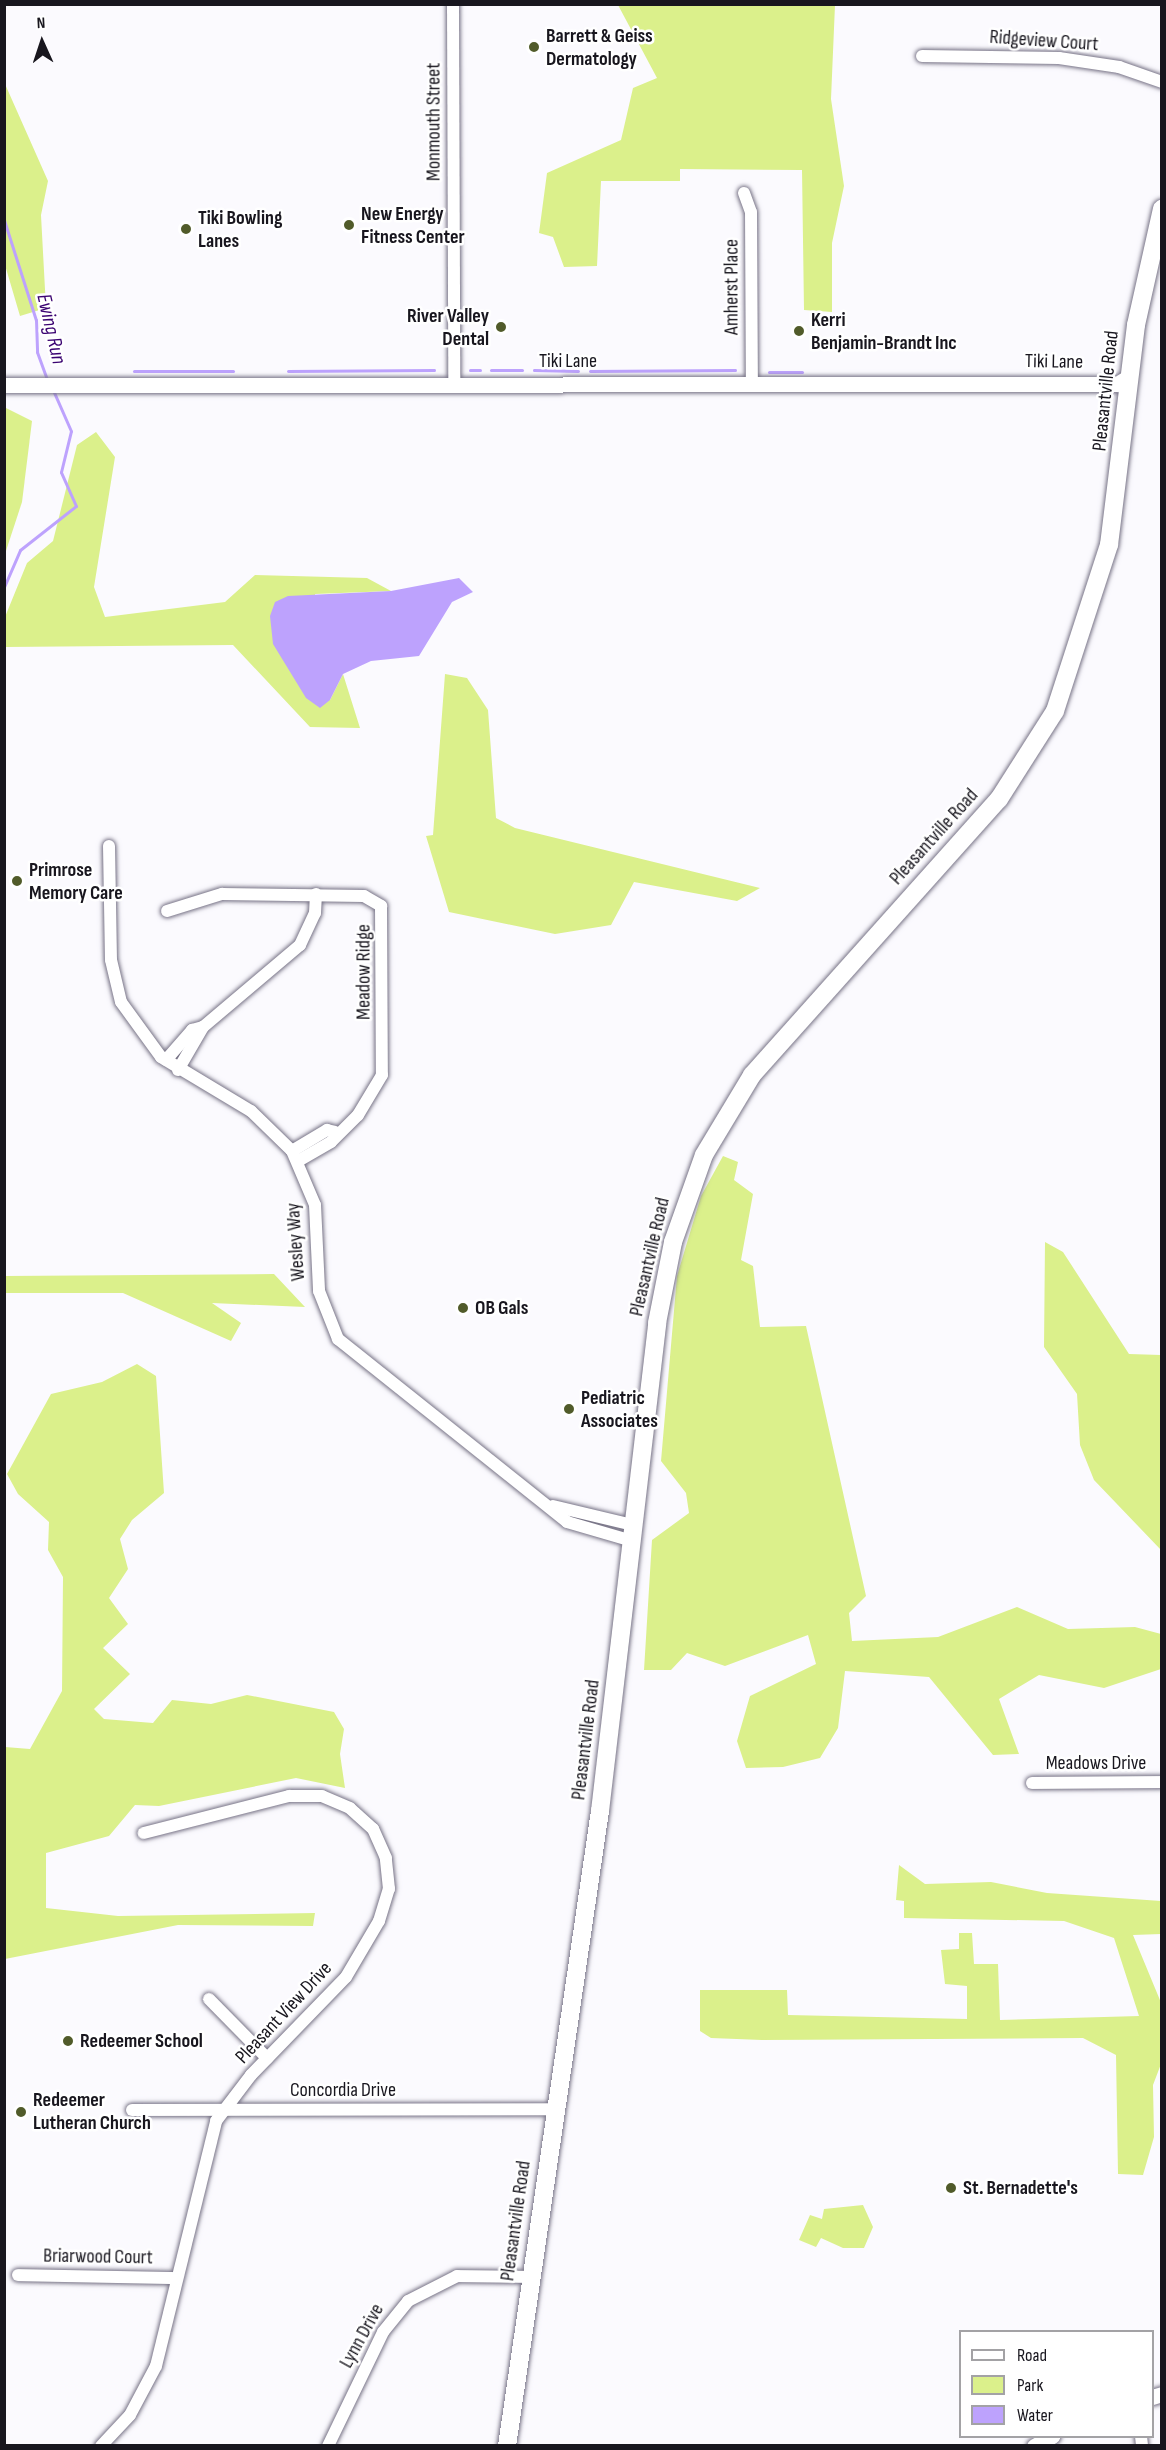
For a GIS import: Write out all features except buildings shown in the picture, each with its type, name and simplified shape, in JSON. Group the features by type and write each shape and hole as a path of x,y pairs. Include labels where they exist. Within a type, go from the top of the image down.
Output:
{"main road":[{"name":"Pleasantville Road","path":"507,2445 554,2109 600,1810 665,1277 704,1155 752,1075 999,799 1041,739 1072,667 1101,576 1117,496 1143,278 1161,209"}],"street":[{"name":"Monmouth Street","path":"453,4 454,383"},
{"name":"Ridgeview Court","path":"922,56 1059,58 1119,67 1161,82"},
{"name":"Amherst Place","path":"744,193 751,213 752,382"},
{"name":"Tiki Lane","path":"4,385 752,382 1117,384 1130,376"},
{"name":"Wesley Way","path":"109,846 114,980 129,1018 166,1060 178,1070 251,1111 295,1156 315,1205 319,1291 338,1339 553,1506 574,1525 633,1533"},
{"name":"Meadow Ridge","path":"167,911 222,894 316,894 364,896 375,900 383,912 382,1075 358,1115 335,1132 331,1142 295,1156"},
{"path":"178,1070 203,1027 300,945 315,913 316,894"},
{"path":"166,1060 192,1030 203,1027"},
{"name":"Meadows Drive","path":"1032,1783 1161,1782"},
{"name":"Pleasant View Drive","path":"101,2445 130,2415 156,2366 211,2131 222,2111 267,2058 313,2014 365,1949 389,1889 381,1843 350,1808 305,1794 144,1833"},
{"path":"209,1999 267,2058"},
{"name":"Concordia Drive","path":"132,2110 554,2109"},
{"name":"Briarwood Court","path":"18,2276 177,2278"},
{"name":"Lynn Drive","path":"328,2445 383,2332 408,2301 457,2276 531,2277"},
{"path":"1034,2445 1048,2438"}],"green space":[{"path":"618,5 835,5 831,99 844,186 832,243 832,312 804,310 802,170 680,169 680,181 601,181 597,266 564,267 553,237 539,233 547,173 621,140 633,88 657,78"},
{"path":"5,84 48,181 41,215 46,308 20,316 5,265"},
{"path":"6,408 32,421 22,502 5,554"},
{"path":"96,432 115,457 94,587 105,617 225,602 255,575 367,578 391,591 315,594 330,700 343,674 360,728 310,727 233,645 5,647 5,617 27,563 53,541 77,445"},
{"path":"445,674 467,678 488,710 496,818 515,828 760,888 737,901 634,882 611,925 555,934 449,912 426,836 433,835"},
{"path":"723,1156 738,1162 734,1180 753,1194 741,1260 753,1266 760,1327 806,1326 866,1596 849,1613 852,1641 938,1637 1017,1607 1068,1629 1135,1627 1161,1634 1161,1669 1104,1688 1039,1675 999,1699 1019,1754 993,1755 929,1677 845,1671 838,1728 820,1758 783,1767 746,1768 737,1741 750,1696 816,1664 808,1635 725,1666 687,1653 671,1670 644,1670 652,1540 689,1513 686,1493 661,1461 677,1276 701,1196"},
{"path":"1045,1242 1063,1252 1129,1354 1161,1355 1161,1550 1094,1480 1080,1445 1077,1394 1044,1347"},
{"path":"274,1274 305,1307 212,1303 241,1323 231,1341 123,1293 5,1293 5,1276"},
{"path":"137,1364 156,1376 164,1493 132,1520 120,1539 128,1569 109,1598 128,1624 103,1648 130,1674 94,1709 104,1719 153,1723 172,1700 211,1704 247,1695 334,1712 344,1729 340,1754 345,1788 296,1778 159,1806 135,1805 109,1836 46,1853 46,1908 118,1916 315,1913 313,1926 178,1925 5,1959 5,1747 30,1749 62,1691 63,1577 48,1550 49,1522 18,1494 7,1474 51,1394 102,1382"},
{"path":"899,1865 925,1884 991,1882 1047,1893 1161,1901 1161,1934 1133,1935 1162,2005 1161,2064 1153,2085 1154,2137 1143,2175 1118,2174 1116,2055 1083,2038 762,2040 711,2038 700,2031 700,1990 787,1990 788,2015 967,2019 967,1986 945,1984 941,1950 959,1949 959,1933 972,1933 974,1964 998,1964 1000,2020 1139,2016 1114,1938 1064,1921 904,1918 904,1901 896,1900"},
{"path":"863,2205 873,2227 864,2248 843,2248 821,2238 816,2247 799,2240 810,2215 822,2219 824,2209"}],"water":[{"path":"459,578 473,592 452,602 419,656 371,661 343,674 330,700 320,708 306,698 273,644 270,616 275,602 288,596 391,591"}],"waterway":[{"name":"Ewing Run","path":"4,220 36,320 37,352 47,379"},
{"path":"288,371 434,370"},
{"path":"470,370 480,370"},
{"path":"491,370 522,370"},
{"path":"534,370 578,371"},
{"path":"590,371 735,370"},
{"path":"134,371 233,371"},
{"path":"769,372 802,372"},
{"name":"Ewing Run","path":"4,587 20,550 76,506 61,472 71,431 53,390"}],"place":[{"name":"Barrett & Geiss Dermatology","path":"534,47"},
{"name":"New Energy Fitness Center","path":"349,225"},
{"name":"Tiki Bowling Lanes","path":"186,229"},
{"name":"River Valley Dental","path":"501,327"},
{"name":"Kerri Benjamin-Brandt Inc","path":"799,331"},
{"name":"Primrose Memory Care","path":"17,881"},
{"name":"OB Gals","path":"463,1308"},
{"name":"Pediatric Associates","path":"569,1409"},
{"name":"Redeemer School","path":"68,2041"},
{"name":"Redeemer Lutheran Church","path":"21,2112"},
{"name":"St. Bernadette's","path":"951,2188"}]}
